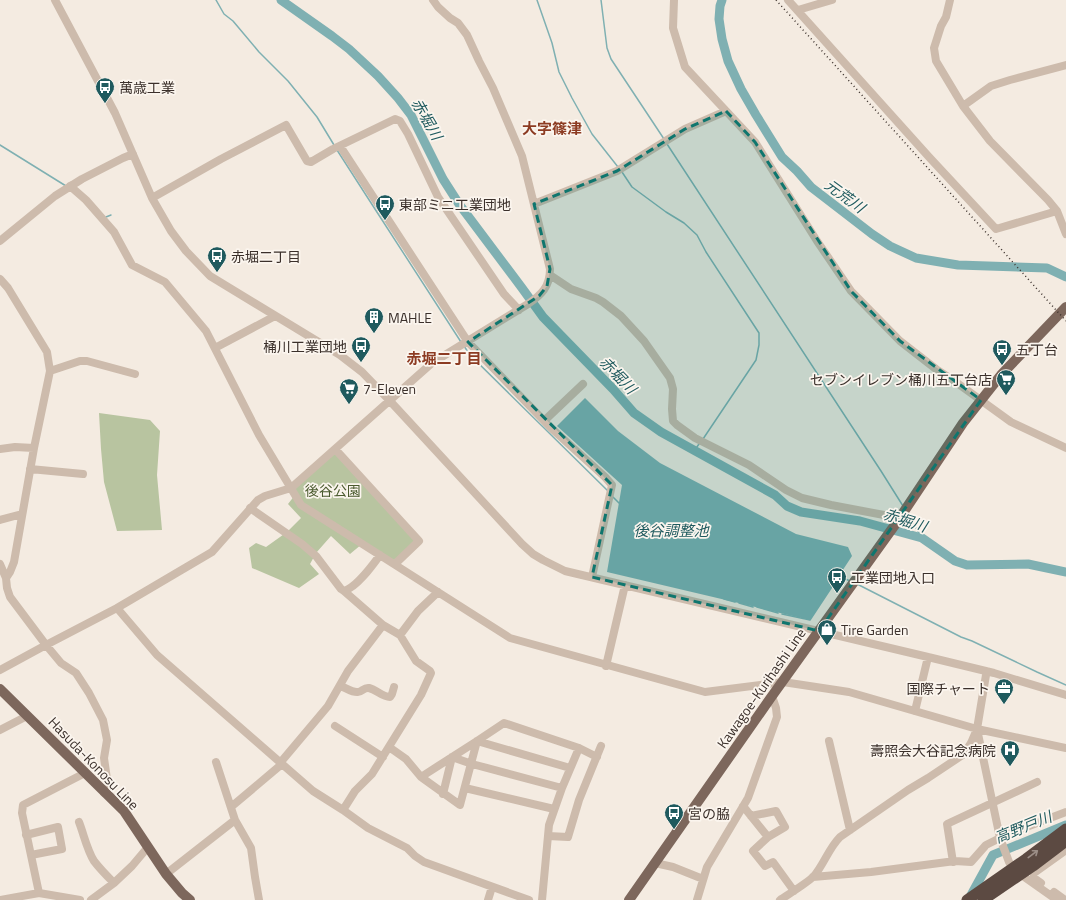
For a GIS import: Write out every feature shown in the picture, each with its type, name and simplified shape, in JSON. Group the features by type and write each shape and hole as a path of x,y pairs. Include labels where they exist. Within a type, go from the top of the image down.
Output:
{"highway":[{"path":"967,900 1066,829"},
{"path":"983,900 1033,866 1066,840"}],"main road":[{"name":"Kawagoe-Kurihashi Line","path":"629,900 772,696 890,532 959,429 1016,358 1066,308"},
{"name":"Hasuda-Konosu Line","path":"0,689 124,811 166,874 190,900"}],"street":[{"path":"55,0 115,113 152,198 171,231 186,251 210,276 353,364 390,401 533,554 566,571 986,671 1066,695"},
{"path":"0,670 117,608 212,552 258,500 265,496 290,488 390,401 422,371 528,304 539,296 547,286 550,269 522,156 493,88 471,42 458,23 438,8 433,0"},
{"path":"674,0 673,28 685,67 755,142 817,241 851,291 900,342 936,369 1011,422 1066,448"},
{"path":"788,0 996,230 1057,211"},
{"path":"798,10 832,0"},
{"path":"950,0 934,48 936,61 963,106 990,141 1057,211 1066,234"},
{"path":"963,106 991,86 1066,65"},
{"path":"534,204 617,172 685,129 726,111"},
{"path":"152,198 221,159 286,126 307,161 311,162 395,118 400,121 408,134 438,197 504,294 519,310"},
{"path":"340,146 468,342 545,420 550,427 612,485 592,577"},
{"path":"0,241 54,196 70,186 133,154"},
{"path":"70,186 86,200 114,232 132,265 165,282 206,331 259,435 301,505 510,638 606,666 705,692 783,682 849,692 977,729 1066,748"},
{"path":"550,275 571,289 604,302 621,316 644,341 670,378 673,389 673,421 677,426 695,438 749,465 786,490 802,498 898,520"},
{"path":"0,279 8,288 47,352 50,371 30,469 14,562 6,578"},
{"path":"215,348 275,316"},
{"path":"50,371 80,361 87,361 135,374"},
{"path":"545,420 583,384"},
{"path":"0,449 15,447 34,448"},
{"path":"335,449 418,541 394,564"},
{"path":"30,469 84,474"},
{"path":"250,508 302,544 316,556 341,589 383,625 400,635 416,661 431,673 421,695 383,757 372,774 355,791 343,810"},
{"path":"0,520 22,514"},
{"path":"344,592 361,578 380,555"},
{"path":"0,564 6,578 10,597 46,645 61,662 76,673 89,693 103,720 107,740 104,758 108,786 104,793"},
{"path":"606,666 626,585"},
{"path":"400,635 418,611 438,592"},
{"path":"117,608 157,655 313,791 368,828 407,848 424,862 529,900"},
{"path":"231,808 281,763 328,706 348,671 383,625"},
{"path":"915,711 928,657"},
{"path":"780,900 812,877 822,865 834,843 840,837 908,790 964,754 977,729 986,671"},
{"path":"340,686 356,692 369,688 387,697 390,697 392,694 394,686"},
{"path":"697,900 707,867 748,798 777,717 772,696"},
{"path":"0,730 27,716"},
{"path":"421,777 504,723 579,748 596,757"},
{"path":"335,726 383,757"},
{"path":"977,729 1000,838 1009,862 1013,869 1058,900"},
{"path":"389,747 406,759 421,777 460,805 477,741"},
{"path":"477,741 570,768"},
{"path":"829,741 850,830"},
{"path":"548,836 568,837 579,800 601,746"},
{"path":"542,900 549,825 562,788 579,748"},
{"path":"452,757 472,764 562,788"},
{"path":"444,794 452,757"},
{"path":"216,762 235,820 251,848 259,900"},
{"path":"39,893 22,813 23,805 85,773"},
{"path":"953,862 947,824 993,804 1037,782"},
{"path":"465,788 554,809"},
{"path":"743,806 768,837"},
{"path":"751,816 776,811 785,827 768,837 753,851 765,866 773,862 794,890"},
{"path":"812,877 953,862 971,862 986,845 1066,812"},
{"path":"166,874 235,820"},
{"path":"79,822 91,856 102,872 114,883"},
{"path":"26,835 58,827 62,849 31,855"},
{"path":"92,900 114,883 132,866 148,847"},
{"path":"1065,900 1033,876 1034,873 1066,850"},
{"path":"655,863 673,867 703,879"},
{"path":"989,900 1013,869"},
{"path":"488,900 492,887"},
{"path":"0,900 39,893 80,900"}],"highlighted area":[{"path":"726,111 755,142 851,291 900,341 981,400 819,631 592,577 612,485 468,342 539,296 547,286 550,269 534,204 617,171 685,129"}],"green space":[{"path":"99,413 150,420 160,431 157,475 162,530 117,531 104,482"},
{"name":"後谷公園","path":"335,449 419,541 395,564 362,544 350,554 331,536 316,553 310,564 319,574 299,588 252,568 249,548 256,543 266,547 287,532 301,518 288,504 295,495 291,488"}],"water":[{"name":"後谷調整池","path":"585,398 618,431 660,463 796,534 848,547 852,556 810,620 607,572 622,485 557,426"}],"waterway":[{"path":"216,0 224,14 233,21 259,52 288,81 317,117 334,145"},
{"name":"赤堀川","path":"281,0 349,49 378,76 398,98 411,115 443,179 459,204 543,317 613,389 634,413 661,432 775,495 787,506 801,512 860,521 922,538 955,561 967,565 1028,564 1066,572"},
{"path":"537,0 552,43 559,72 592,134 618,167"},
{"path":"601,0 607,48 611,59 664,139"},
{"name":"元荒川","path":"722,0 719,19 722,39 728,61 741,89 782,157 811,187 872,234 890,246 916,258 958,265 1047,268 1066,277"},
{"path":"667,144 903,506"},
{"path":"0,145 66,186"},
{"path":"337,150 461,342"},
{"path":"622,172 632,187 666,212 684,223 697,235 706,252 759,333 759,345 756,360 703,439"},
{"path":"106,217 111,215"},
{"path":"464,346 470,355 608,491"},
{"path":"694,451 699,444"},
{"path":"613,497 620,504"},
{"path":"907,513 922,538"},
{"path":"782,614 810,620 839,576 850,581"},
{"path":"857,584 961,637 1066,685"},
{"path":"724,599 735,602"},
{"path":"739,603 753,607"},
{"path":"757,607 778,613"},
{"name":"高野戸川","path":"970,897 993,855 1066,825"}],"railway":[{"path":"776,0 1066,321"}],"place":[{"name":"萬歳工業","path":"105,104"},
{"name":"東部ミニ工業団地","path":"385,221"},
{"name":"赤堀二丁目","path":"217,273"},
{"name":"MAHLE","path":"374,334"},
{"name":"桶川工業団地","path":"361,363"},
{"name":"五丁台","path":"1002,366"},
{"name":"セブンイレブン桶川五丁台店","path":"1006,396"},
{"name":"7-Eleven","path":"349,405"},
{"name":"工業団地入口","path":"837,594"},
{"name":"Tire Garden","path":"827,646"},
{"name":"国際チャート","path":"1004,705"},
{"name":"壽照会大谷記念病院","path":"1010,767"},
{"name":"宮の脇","path":"674,830"}],"district":[{"name":"大字篠津","path":"552,128"},
{"name":"赤堀二丁目","path":"444,358"}]}
